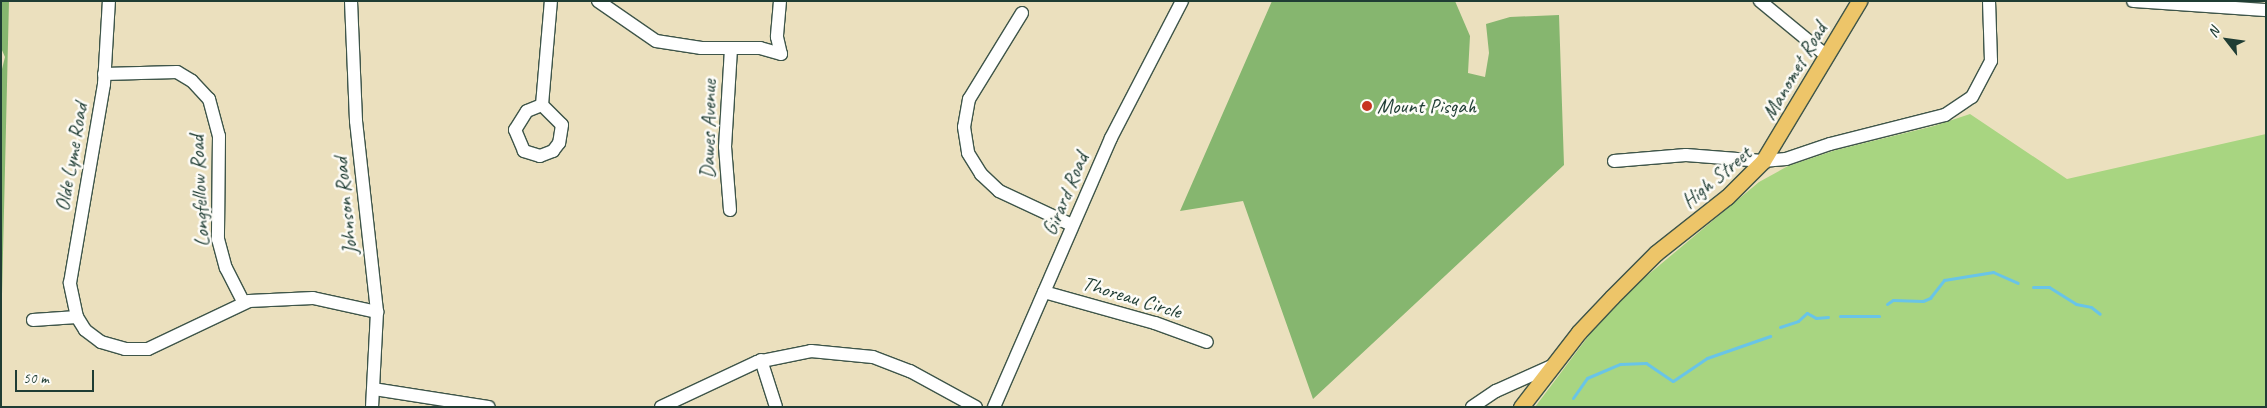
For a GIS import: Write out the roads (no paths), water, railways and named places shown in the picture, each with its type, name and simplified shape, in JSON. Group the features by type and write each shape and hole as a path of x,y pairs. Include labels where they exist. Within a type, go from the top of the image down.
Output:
{"main road":[{"name":"Manomet Road","path":"1763,161 1859,1"},
{"name":"High Street","path":"1552,366 1599,311 1656,253 1727,197 1763,161"},
{"path":"1521,407 1552,366"}],"street":[{"name":"Olde Lyme Road","path":"77,317 70,283 104,74 109,1"},
{"name":"Johnson Road","path":"352,1 356,121 376,312 372,407"},
{"path":"542,105 551,1"},
{"path":"598,1 656,41 701,48 766,49 781,54 777,37 780,1"},
{"name":"Girard Road","path":"994,407 1111,138 1182,1"},
{"path":"1760,1 1827,56"},
{"name":"High Street","path":"1763,161 1786,159 1830,144 1945,115 1972,97 1991,62 1989,1"},
{"path":"2133,1 2266,10"},
{"path":"1022,13 969,99 965,112 965,140 973,163 999,191 1072,225"},
{"name":"Dawes Avenue","path":"730,210 725,147 731,48"},
{"name":"Longfellow Road","path":"104,74 177,72 192,80 209,98 219,136 218,239 226,268 244,303"},
{"path":"1614,161 1686,155 1763,161"},
{"name":"Thoreau Circle","path":"1044,292 1155,323 1207,342"},
{"path":"34,320 77,317 85,330 101,342 125,349 148,349 244,303 313,298 376,312"},
{"path":"661,407 761,360 811,350 873,357 910,371 976,407"},
{"path":"761,360 776,407"},
{"name":"High Street","path":"1472,407 1496,391 1552,366"},
{"path":"374,389 490,407"}],"waterway":[{"path":"1887,304 1893,300 1923,301 1930,298 1944,280 1993,272 2018,283"},
{"path":"2033,287 2049,287 2076,304 2091,307 2100,314"},
{"path":"1780,327 1798,321 1807,313 1816,318 1828,317"},
{"path":"1840,316 1879,316"},
{"path":"1573,398 1587,378 1620,364 1646,363 1673,381 1707,358 1770,336"}],"place":[{"name":"Mount Pisgah","path":"1367,106"}]}
